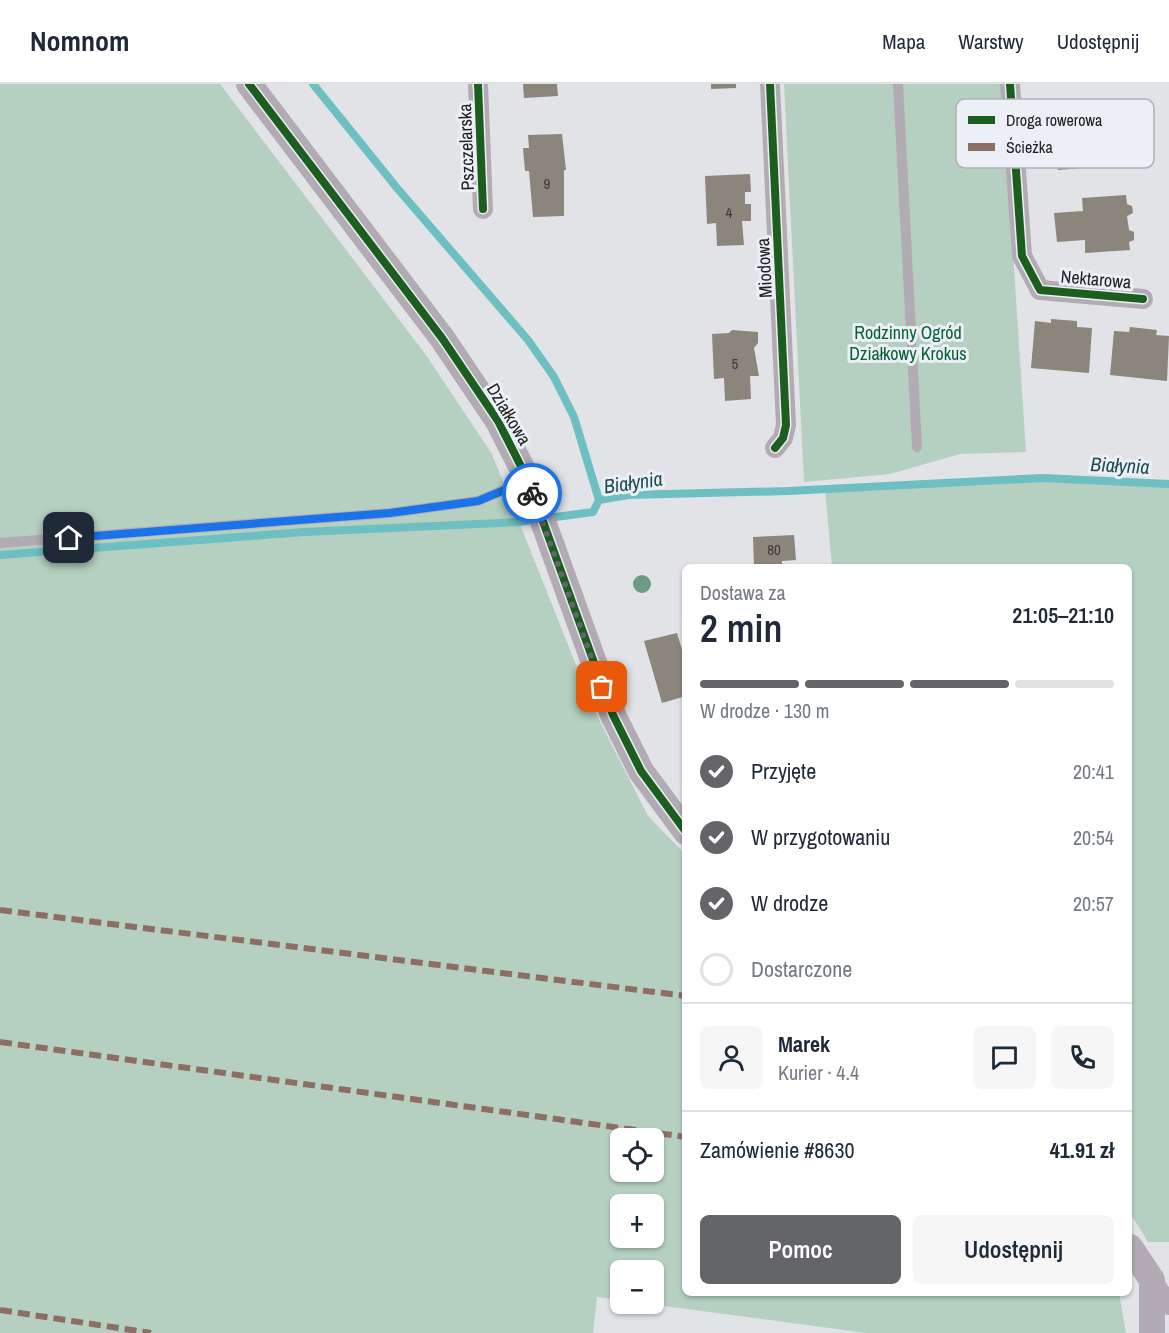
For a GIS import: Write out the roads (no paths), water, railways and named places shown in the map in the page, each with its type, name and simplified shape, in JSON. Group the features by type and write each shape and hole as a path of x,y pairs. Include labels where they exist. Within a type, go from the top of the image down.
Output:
{"street":[{"name":"Działkowa","path":"249,84 442,338 498,421 528,480 617,724 641,771 682,827"},
{"name":"Pszczelarska","path":"478,84 483,209"},
{"name":"Miodowa","path":"770,84 786,425 783,438 776,448"},
{"name":"Nektarowa","path":"1010,84 1011,99"},
{"name":"Nektarowa","path":"1016,168 1022,256 1040,290 1143,299"},
{"path":"1132,1250 1169,1305"},
{"path":"1152,1280 1152,1333"}],"lane":[{"path":"898,84 917,447"},
{"path":"0,543 390,513 478,501 528,480"}],"waterway":[{"path":"313,84 397,188 528,340 554,377 574,417 599,500"},
{"name":"Białynia","path":"0,555 305,532 519,522 593,512 599,500 628,495 788,491 1043,478 1169,484"}],"park label":[{"name":"Rodzinny Ogród Działkowy Krokus","path":"908,342"}]}
